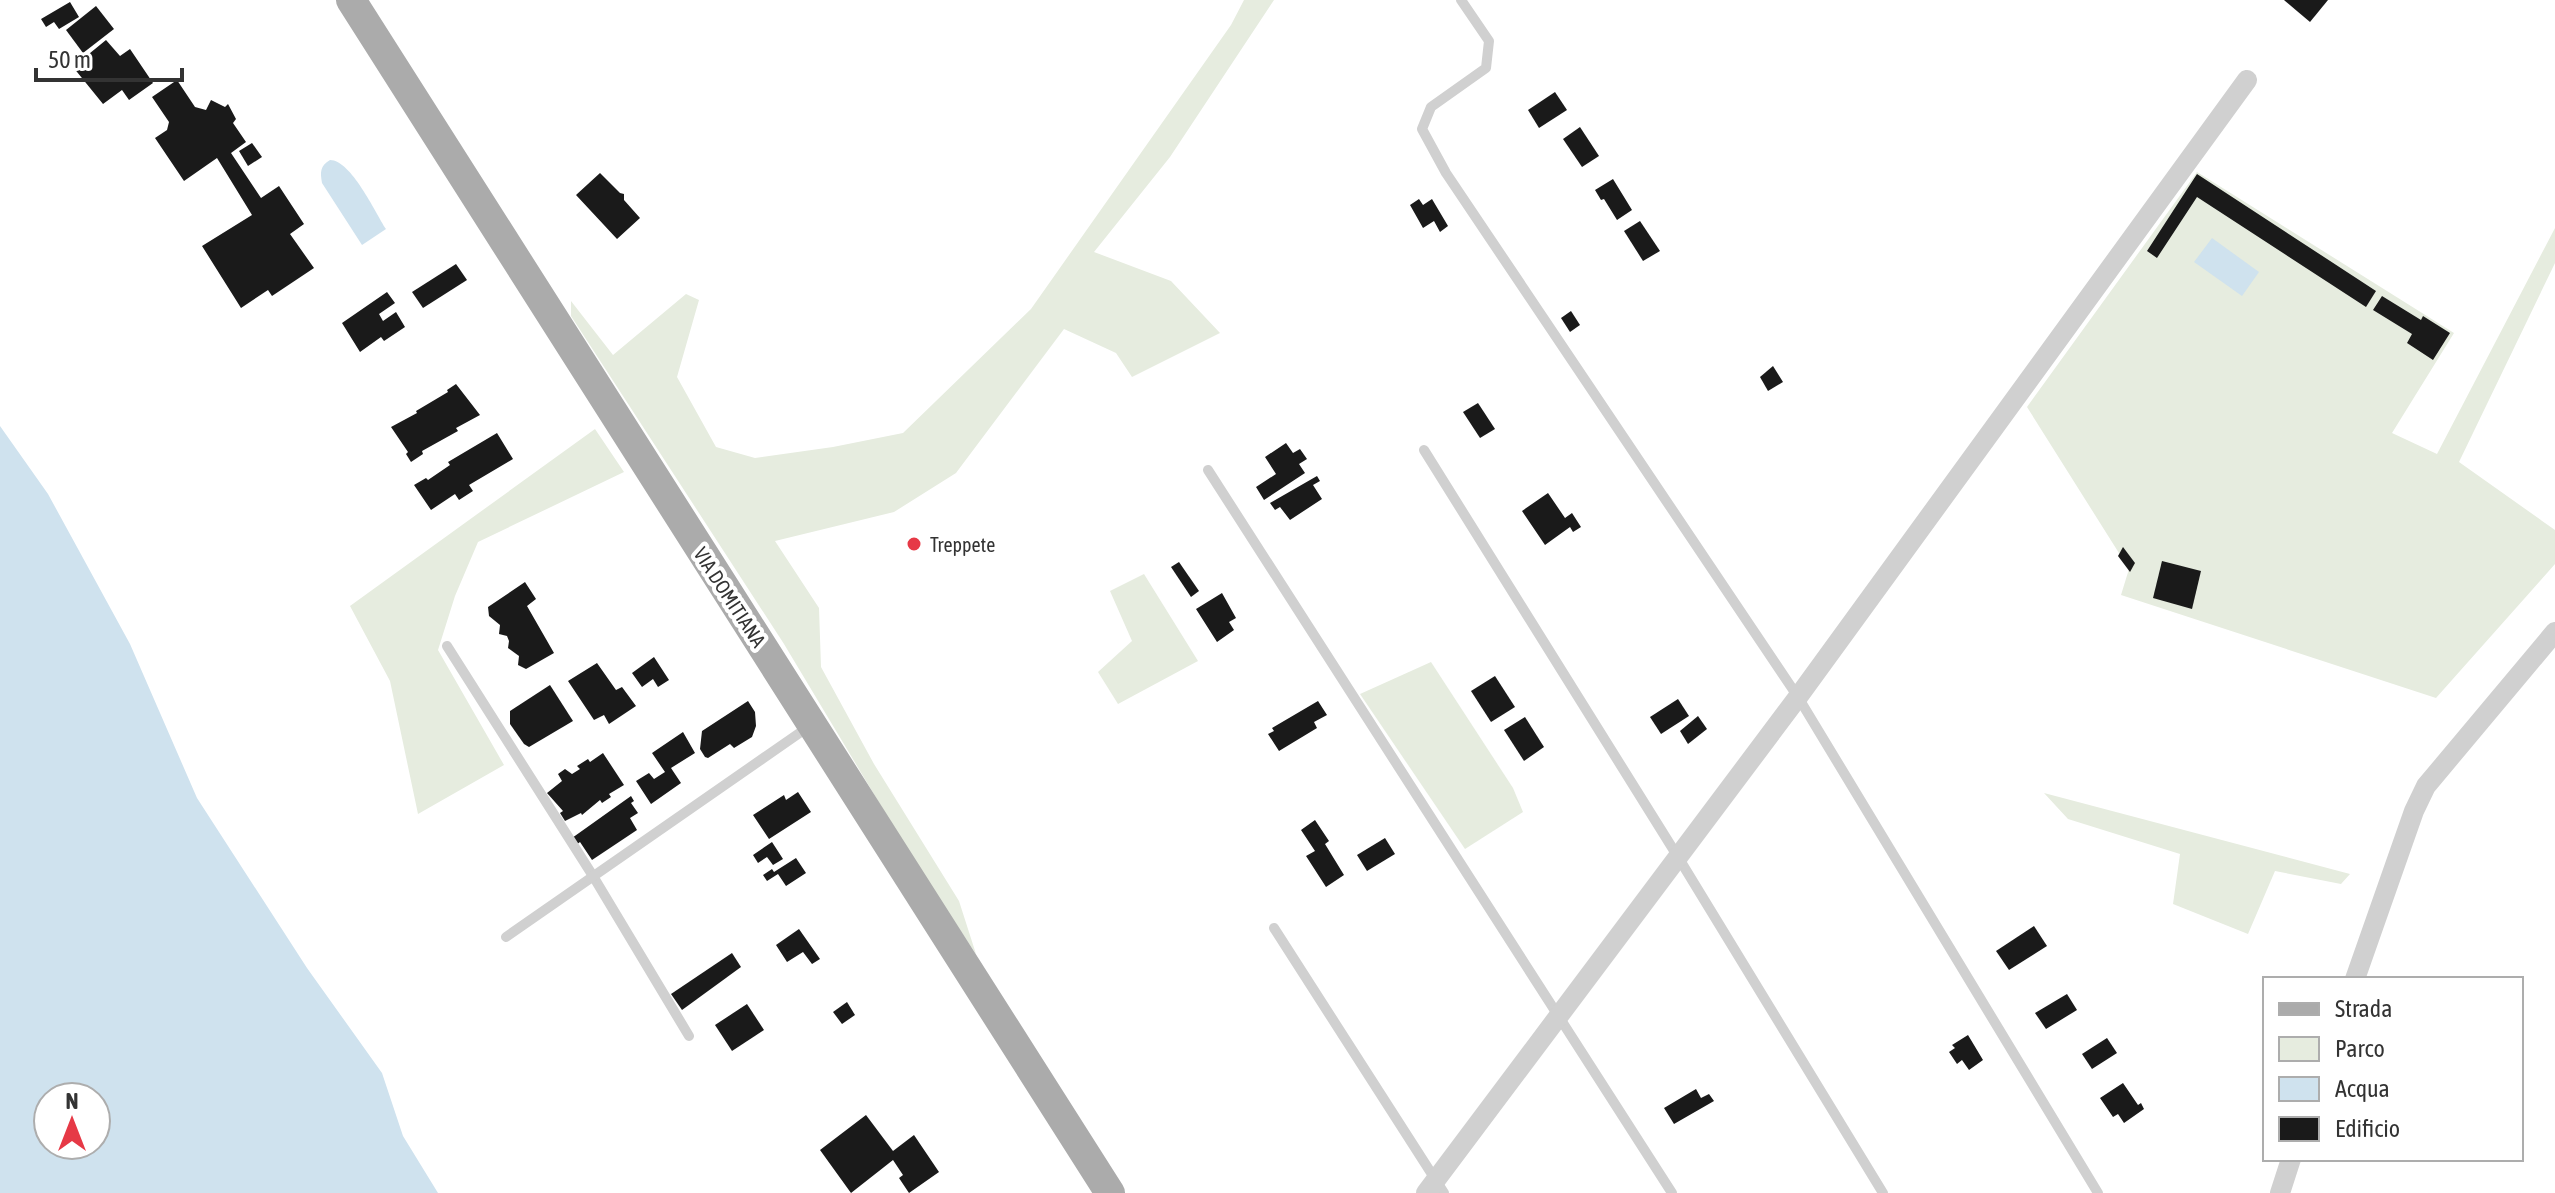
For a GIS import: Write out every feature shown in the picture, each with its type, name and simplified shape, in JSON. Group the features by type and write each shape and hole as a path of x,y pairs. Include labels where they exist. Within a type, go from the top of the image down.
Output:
{"main road":[{"name":"VIA DOMITIANA","path":"351,0 1110,1193"}],"street":[{"path":"1435,1189 2247,80"},
{"path":"2356,977 2414,811 2426,786 2555,632"},
{"path":"2280,1193 2290,1161"}],"lane":[{"path":"1461,0 1489,41 1486,68 1431,107 1422,129 1446,173 1798,697 2098,1193"},
{"path":"1424,450 1883,1193"},
{"path":"1208,470 1672,1193"},
{"path":"447,646 593,876 689,1036"},
{"path":"506,937 813,724"},
{"path":"1274,928 1435,1189"}],"green space":[{"path":"1244,0 1274,0 1170,157 1094,252 1171,281 1220,333 1132,377 1116,353 1064,329 956,473 894,512 775,541 819,608 821,667 874,764 959,901 976,954 917,866 784,644 571,316 571,301 613,355 686,294 699,300 677,377 716,447 755,458 903,433 1031,309 1231,25"},
{"path":"2197,172 2454,333 2392,433 2437,454 2555,228 2555,263 2459,462 2555,530 2555,564 2436,698 2121,595 2129,569 2027,407"},
{"path":"595,429 624,472 478,542 455,596 438,650 504,765 418,814 390,681 350,606"},
{"path":"1144,574 1198,661 1118,704 1098,672 1132,641 1110,591"},
{"path":"1431,662 1513,788 1523,812 1465,849 1360,694"},
{"path":"2044,793 2350,874 2341,884 2275,871 2248,934 2173,904 2180,854 2068,819"}],"water":[{"path":"330,160 338,162 354,177 386,229 362,245 322,183 322,170"},
{"path":"2212,238 2259,272 2242,296 2194,262"},
{"path":"0,426 48,494 130,644 197,798 307,968 382,1073 403,1136 438,1193 0,1193"}],"building":[{"path":"2284,0 2328,0 2310,22"},
{"path":"70,2 79,17 59,29 54,22 46,27 41,19"},
{"path":"96,6 114,29 83,53 66,30"},
{"path":"106,40 120,56 130,49 153,83 129,100 122,90 103,104 73,67"},
{"path":"177,80 195,107 206,110 211,100 225,107 228,104 236,119 233,123 246,142 231,153 261,198 279,186 304,224 290,234 314,268 272,296 268,290 241,308 202,246 252,215 217,158 184,181 155,138 167,130 169,122 152,97"},
{"path":"1555,92 1567,110 1539,128 1528,110"},
{"path":"1580,127 1599,156 1582,167 1563,139"},
{"path":"252,143 262,157 248,166 239,151"},
{"path":"600,173 624,194 624,200 640,218 617,239 576,195"},
{"path":"2197,174 2376,291 2366,307 2197,197 2157,258 2147,251"},
{"path":"1613,179 1632,210 1617,220 1595,190"},
{"path":"1419,199 1423,205 1432,199 1448,226 1440,232 1434,221 1423,228 1410,205"},
{"path":"1640,221 1660,251 1643,261 1624,231"},
{"path":"456,264 467,280 423,308 412,292"},
{"path":"387,292 395,303 379,314 383,321 396,312 405,327 384,341 381,337 360,352 342,323"},
{"path":"2382,296 2421,320 2423,316 2450,333 2433,360 2407,343 2412,334 2373,310"},
{"path":"1571,311 1580,325 1570,332 1561,318"},
{"path":"1773,366 1783,382 1768,391 1760,377"},
{"path":"456,384 480,415 422,451 423,454 411,462 391,427 417,413"},
{"path":"1478,403 1495,429 1480,438 1463,412"},
{"path":"497,433 513,459 469,485 473,491 459,500 455,494 431,510 414,485 426,478 428,480 450,465 448,462"},
{"path":"1286,443 1293,453 1300,449 1307,459 1299,464 1305,473 1264,500 1256,487 1276,474 1265,457"},
{"path":"1317,476 1320,481 1313,485 1322,499 1290,520 1280,507 1275,510 1270,503"},
{"path":"1548,493 1565,518 1572,513 1581,527 1573,532 1570,527 1545,545 1522,511"},
{"path":"2123,547 2135,563 2130,572 2118,556"},
{"path":"2162,561 2201,571 2192,609 2153,598"},
{"path":"1179,562 1199,591 1191,597 1171,567"},
{"path":"525,582 536,599 527,606 554,653 526,669 518,665 519,656 508,648 507,636 499,634 500,625 489,616 488,607"},
{"path":"1222,593 1236,618 1229,622 1234,630 1217,642 1196,609"},
{"path":"654,657 669,680 658,687 653,679 642,687 632,673"},
{"path":"597,663 616,690 622,687 636,706 609,724 604,715 594,720 568,681"},
{"path":"1495,676 1515,707 1491,722 1471,691"},
{"path":"550,685 573,721 529,747 510,724 510,711"},
{"path":"1678,699 1689,716 1661,734 1650,717"},
{"path":"748,701 755,712 756,726 752,737 734,748 730,744 705,757 700,749 702,731"},
{"path":"1318,701 1327,715 1314,722 1317,728 1279,751 1268,734 1274,731 1272,728"},
{"path":"1698,716 1707,729 1688,744 1680,731"},
{"path":"1525,717 1544,747 1524,761 1504,730"},
{"path":"683,732 695,753 671,768 681,783 651,804 636,781 649,773 654,779 665,772 652,753"},
{"path":"603,753 624,785 609,794 611,797 602,803 600,800 582,815 565,821 560,813 563,811 547,793 562,781 558,774 565,769 572,774 580,769 577,766"},
{"path":"798,792 811,812 769,839 753,815 784,795 786,800"},
{"path":"631,796 634,801 631,803 638,813 630,818 637,830 592,860 580,842 576,845 572,838"},
{"path":"1315,820 1329,841 1325,844 1344,875 1326,887 1306,856 1315,851 1301,830"},
{"path":"1385,838 1395,854 1367,871 1357,855"},
{"path":"772,842 783,859 773,865 767,857 758,863 753,855"},
{"path":"796,858 806,873 786,886 778,874 767,881 763,875 772,869 774,872"},
{"path":"2034,926 2047,946 2009,970 1996,951"},
{"path":"799,929 820,959 812,964 803,952 787,962 776,945"},
{"path":"732,953 741,967 682,1010 671,994"},
{"path":"2067,994 2077,1010 2046,1029 2035,1013"},
{"path":"847,1002 855,1015 842,1024 833,1012"},
{"path":"747,1004 764,1030 732,1051 715,1025"},
{"path":"1968,1035 1983,1060 1969,1070 1962,1060 1957,1064 1949,1052 1955,1048 1952,1045"},
{"path":"2107,1038 2117,1053 2092,1069 2082,1054"},
{"path":"2123,1083 2144,1109 2124,1123 2118,1114 2113,1117 2100,1098"},
{"path":"1696,1089 1701,1098 1709,1094 1714,1101 1674,1124 1664,1108"},
{"path":"866,1115 893,1151 914,1135 939,1172 909,1193 899,1178 903,1175 893,1160 851,1193 820,1150"}],"place":[{"name":"Treppete","path":"914,544"}]}
